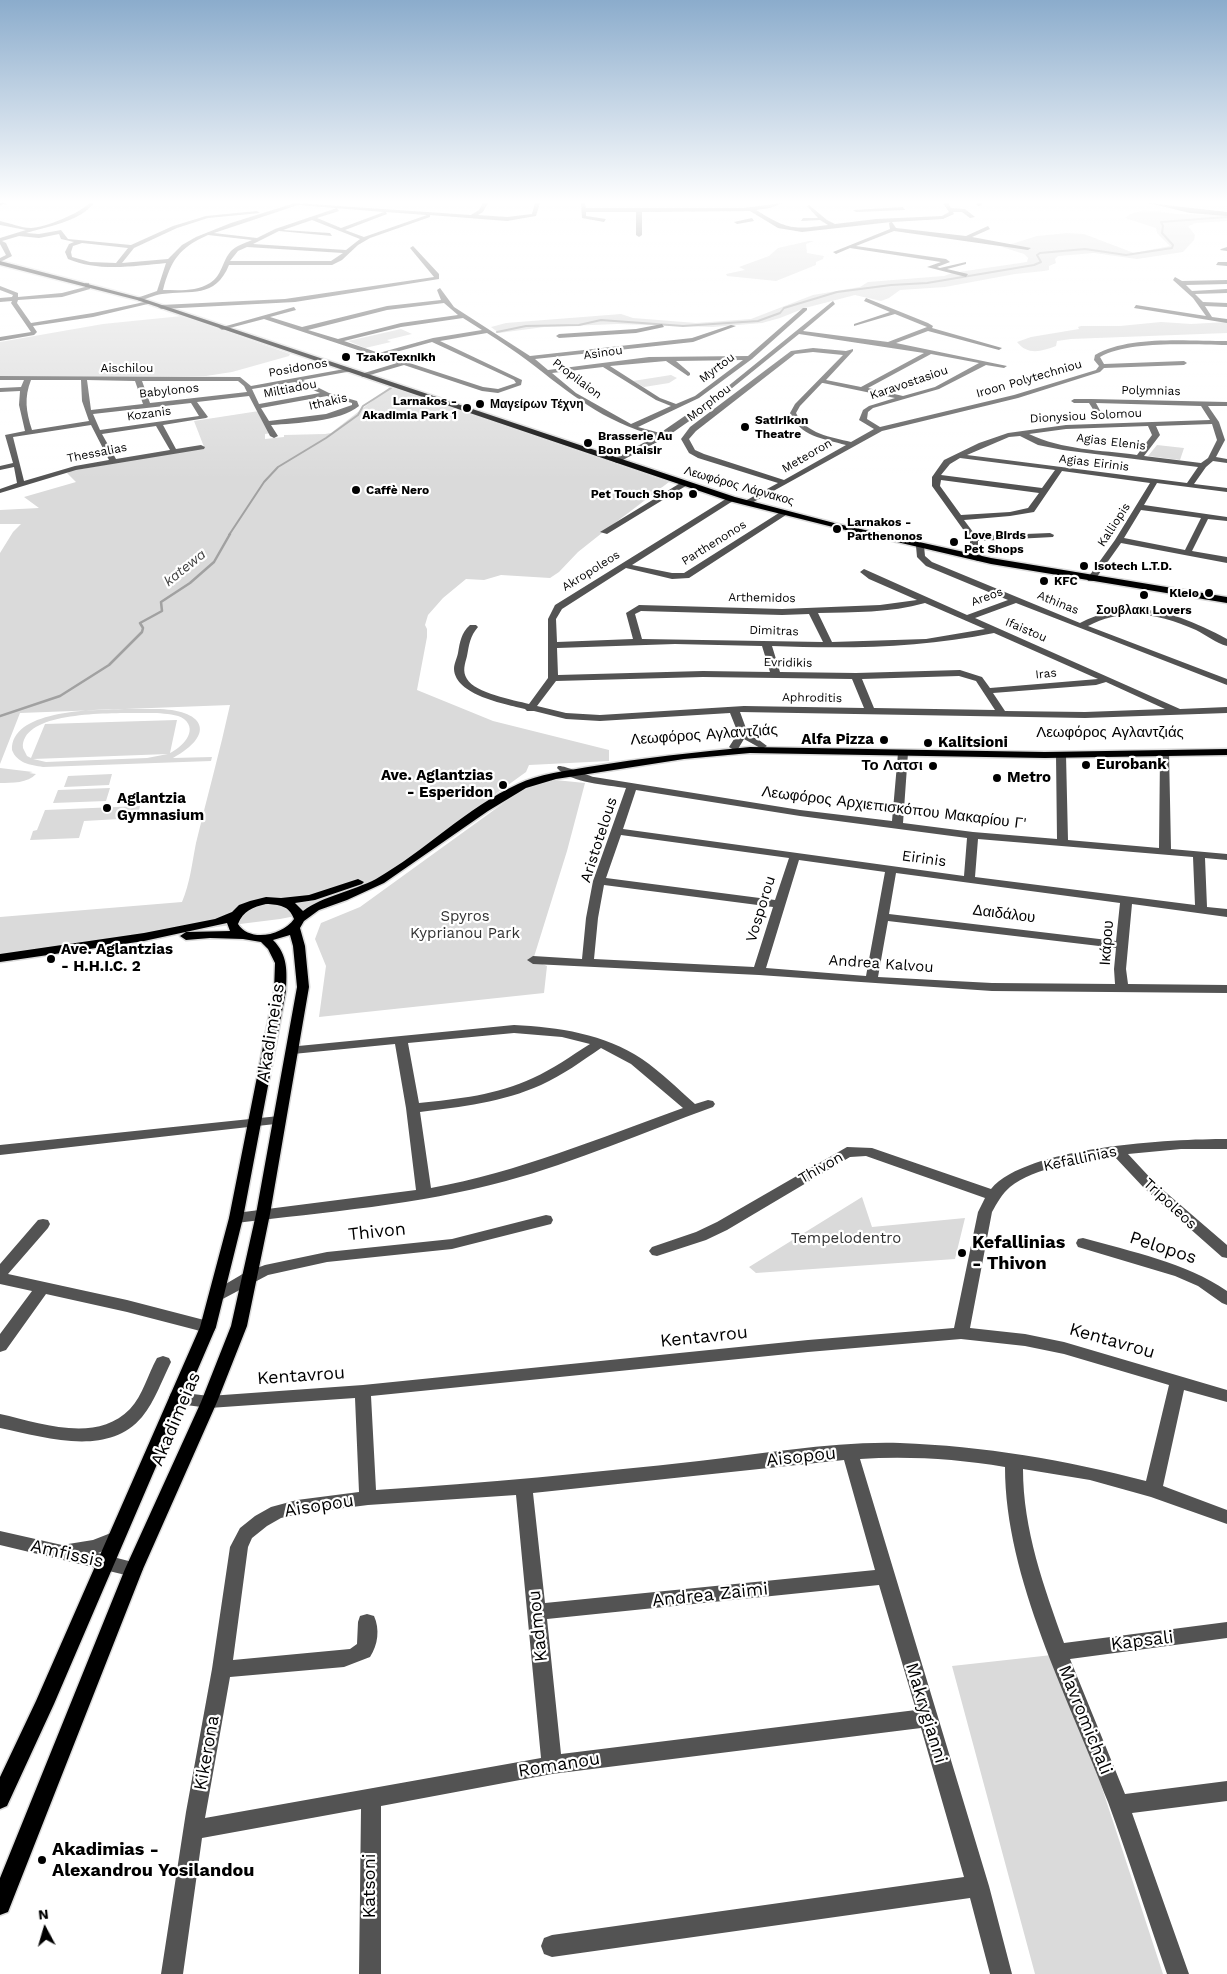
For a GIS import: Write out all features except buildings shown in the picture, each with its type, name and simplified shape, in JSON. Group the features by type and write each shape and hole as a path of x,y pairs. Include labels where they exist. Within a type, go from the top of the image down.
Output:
{"main road":[{"name":"Λεωφόρος Λάρνακος","path":"125,295 732,499 920,546 935,553 954,553 980,559 1227,600"},
{"path":"935,553 970,557"},
{"name":"Λεωφόρος Αγλαντζιάς","path":"234,915 242,908 253,904 312,898 361,881 396,863 482,800 504,787 528,777 628,757 762,746 1061,750 1227,748"},
{"name":"Λεωφόρος Αγλαντζιάς","path":"264,938 281,935 315,908 343,898 380,881 484,809 522,786 566,770 750,750 1061,755 1227,752"},
{"path":"279,901 297,909 297,924"},
{"path":"234,915 233,928 243,935"},
{"path":"0,958 144,937 218,922 234,915"},
{"name":"Akadimeias","path":"0,1904 134,1569 209,1402 238,1326 263,1214 279,1120 294,1050 303,988 297,924"},
{"path":"144,937 210,934 264,938"},
{"name":"Akadimeias","path":"0,1799 44,1704 208,1327 236,1218 252,1123 280,991 280,963 273,947 264,938"}],"street":[{"path":"0,339 32,334 34,332 14,303 16,299 15,295"},
{"path":"0,300 50,295"},
{"path":"139,299 151,295"},
{"path":"161,306 287,300 329,295"},
{"name":"Propilaion","path":"442,295 445,301 463,316 490,331 530,358 584,401 631,427 662,436"},
{"path":"1196,295 1210,319"},
{"path":"866,300 929,325 931,328 928,330"},
{"path":"303,329 387,308 445,301"},
{"path":"31,327 150,303"},
{"path":"617,460 662,436 833,303"},
{"path":"1203,304 1227,305"},
{"path":"1136,307 1227,321"},
{"path":"222,328 294,309"},
{"name":"Myrtou","path":"631,427 697,397 750,358 805,309"},
{"path":"856,324 894,312"},
{"path":"339,341 401,325 463,316"},
{"path":"264,317 381,354 488,391 501,390 520,383 516,379 433,340"},
{"path":"602,326 609,332"},
{"path":"567,341 557,335 662,326"},
{"path":"530,358 693,340 733,326"},
{"path":"889,344 928,330 999,348"},
{"path":"381,354 433,340 490,331"},
{"path":"798,332 889,344 1004,366"},
{"path":"693,340 702,345"},
{"path":"851,444 816,434 804,428 794,417 793,410 823,381 847,353 866,341"},
{"path":"1102,366 1097,360 1097,356 1103,351 1115,348 1168,344 1227,343"},
{"path":"574,346 581,352"},
{"name":"Morphou","path":"783,482 701,456 688,446 686,437 693,429 793,352 813,350 847,353"},
{"path":"864,388 930,352"},
{"name":"Asinou","path":"548,372 603,364 710,354 750,358"},
{"path":"665,358 672,361 688,374 674,376"},
{"name":"Karavostasiou","path":"879,429 863,420 865,411 882,402 937,388 984,362"},
{"path":"363,375 405,363"},
{"name":"Iroon Polytechniou","path":"879,429 1016,397 1098,371 1102,366 1184,363"},
{"path":"603,364 658,399 678,407"},
{"name":"Posidonos","path":"250,391 350,370"},
{"name":"Aischilou","path":"0,378 237,379 245,381 250,391"},
{"path":"26,431 21,402 23,389 28,379"},
{"path":"84,379 84,396 89,412 113,460"},
{"path":"138,379 147,405"},
{"name":"Ithakis","path":"267,423 319,416 356,406 355,402 328,394 297,380"},
{"path":"823,381 902,397"},
{"path":"0,390 23,389"},
{"path":"250,391 274,436"},
{"name":"Babylonos","path":"89,412 250,391"},
{"name":"Miltiadou","path":"257,407 328,394"},
{"name":"Polymnias","path":"1074,401 1159,399 1227,404"},
{"name":"Kozanis","path":"98,432 204,416 192,400"},
{"path":"1091,401 1100,416"},
{"path":"1189,486 1203,465 1211,459 1221,440 1215,422 1203,403"},
{"name":"Dionysiou Solomou","path":"936,477 941,468 958,456 1000,437 1020,432 1066,427 1215,422"},
{"path":"21,484 17,464 9,446 9,436 26,431 93,423"},
{"path":"159,424 174,451"},
{"path":"1139,457 1156,435 1155,430 1150,424"},
{"name":"Meteoron","path":"748,503 879,429"},
{"name":"Agias Elenis","path":"1020,432 1040,443 1054,446 1203,465"},
{"name":"Thessalias","path":"0,491 66,470 113,460 201,447"},
{"name":"Agias Eirinis","path":"958,456 1227,490"},
{"path":"1211,459 1227,461"},
{"path":"0,468 17,464"},
{"path":"958,518 1027,512 1035,506 1059,470"},
{"path":"980,559 975,553 974,543 938,491 936,477 1046,491"},
{"name":"Kalliopis","path":"1091,578 1140,507 1154,482"},
{"path":"604,532 685,484"},
{"name":"Akropoleos","path":"553,678 552,619 558,607 732,499"},
{"path":"1140,507 1227,520"},
{"name":"Parthenonos","path":"623,565 672,576 686,576 785,513"},
{"path":"1187,553 1205,517"},
{"path":"954,553 974,543 1053,538 1043,525"},
{"path":"1118,540 1227,560"},
{"name":"Athinas","path":"920,546 922,560 1080,626 1227,682"},
{"path":"935,553 932,562 938,567"},
{"name":"Ifaistou","path":"864,572 1179,712"},
{"name":"Arthemidos","path":"638,642 630,613 639,608 782,612 880,608 907,605 925,600"},
{"name":"Areos","path":"967,618 1016,600"},
{"path":"812,611 828,644"},
{"path":"1080,626 1113,613 1150,613 1183,620 1227,643"},
{"name":"Aphroditis","path":"473,627 467,634 459,669 462,679 468,686 481,694 566,716 600,718 734,710 1085,715 1227,710"},
{"name":"Dimitras","path":"552,645 638,642 828,644 930,640 973,635 994,630"},
{"path":"766,643 776,675"},
{"name":"Evridikis","path":"553,678 703,674 856,676 964,674 979,679 1002,714"},
{"path":"856,676 870,711"},
{"path":"530,708 553,678"},
{"name":"Iras","path":"988,691 1096,682 1107,679"},
{"path":"734,710 743,734 762,746"},
{"path":"734,747 743,734"},
{"path":"898,826 903,753"},
{"path":"1164,754 1165,850"},
{"path":"1061,755 1063,843"},
{"name":"Λεωφόρος Αρχιεπισκόπου Μακαρίου Γ'","path":"566,770 593,780 898,826 973,835 1165,850 1227,857"},
{"name":"Aristotelous","path":"588,963 591,926 599,880 632,786"},
{"name":"Eirinis","path":"617,831 891,870 1227,913"},
{"path":"969,880 973,835"},
{"path":"1199,854 1200,910"},
{"name":"Vosporou","path":"759,971 795,856"},
{"path":"871,980 891,870"},
{"path":"599,880 779,904"},
{"name":"Ικάρου","path":"1122,987 1120,969 1126,901"},
{"name":"Δαιδάλου","path":"882,917 1122,944"},
{"name":"Andrea Kalvou","path":"533,960 759,971 992,987 1227,989"},
{"path":"294,1050 514,1029 566,1034 616,1050 637,1062 692,1109"},
{"path":"401,1040 413,1108 424,1193"},
{"path":"413,1108 460,1102 519,1088 551,1074 599,1044"},
{"path":"236,1218 424,1193 477,1184 538,1166 708,1104"},
{"path":"0,1150 279,1120"},
{"name":"Kefallinias","path":"993,1195 1008,1181 1028,1171 1067,1159 1180,1144 1227,1144"},
{"name":"Thivon","path":"657,1251 701,1236 722,1226 847,1152 856,1150 867,1151 993,1195"},
{"name":"Tripoleos","path":"1117,1151 1157,1193 1227,1253"},
{"path":"960,1334 986,1212 993,1195"},
{"name":"Thivon","path":"217,1296 250,1276 265,1270 327,1257 452,1244 546,1220"},
{"path":"0,1274 43,1224"},
{"name":"Pelopos","path":"1083,1243 1180,1272 1203,1282 1227,1299"},
{"path":"0,1278 126,1306 208,1327"},
{"path":"0,1346 42,1288"},
{"name":"Kentavrou","path":"177,1398 209,1402 363,1391 808,1346 960,1334 989,1335 1064,1348 1227,1396"},
{"path":"0,1421 74,1435 93,1436 105,1434 118,1428 136,1413 163,1362"},
{"path":"1153,1490 1178,1382"},
{"name":"Aisopou","path":"363,1391 368,1498"},
{"name":"Aisopou","path":"246,1533 261,1521 277,1512 298,1507 368,1498 524,1487 850,1452 899,1450 975,1455 1090,1473 1153,1490 1227,1517"},
{"name":"Makrygianni","path":"850,1452 884,1577 978,1886 1001,1974"},
{"name":"Mavromichali","path":"1014,1462 1013,1485 1018,1523 1030,1572 1058,1652 1119,1805 1178,1974"},
{"name":"Kadmou","path":"524,1487 552,1765"},
{"name":"Kikerona","path":"172,1974 194,1830 222,1669 239,1547 246,1533"},
{"name":"Amfissis","path":"0,1538 105,1564 134,1569"},
{"path":"56,1552 94,1547 116,1538"},
{"name":"Andrea Zaimi","path":"536,1612 884,1577"},
{"path":"222,1669 344,1659 358,1656 364,1652 368,1644 368,1622"},
{"name":"Kapsali","path":"1058,1652 1227,1630"},
{"name":"Romanou","path":"194,1830 552,1765 927,1718"},
{"path":"1119,1805 1227,1791"},
{"name":"Katsoni","path":"370,1974 371,1798"},
{"path":"552,1946 978,1886"}],"green space":[{"path":"813,295 855,295 805,308 762,323 713,327 617,324 544,327 499,333 491,327 506,323 621,314 633,318 696,323 751,319"},
{"path":"856,295 893,295 881,301"},
{"path":"182,316 290,354 289,356 232,372 206,376 0,376 0,342 103,324"},
{"path":"1161,322 1191,324 1227,322 1227,333 1071,339 1057,341 1056,346 1035,351 1026,349 1017,342 1031,337 1079,329 1078,327 1081,326 1120,326"},
{"path":"401,329 412,334 387,340 391,342 365,348 348,341"},
{"path":"671,375 677,378 669,383 644,387 633,381"},
{"path":"390,387 669,482 578,552 559,572 550,578 501,575 484,580 466,579 443,598 428,615 425,625 427,637 417,690 493,721 609,750 609,761 529,765 526,772 368,886 342,903 316,912 280,919 0,954 0,917 182,902 189,880 196,843 230,705 20,713 0,764 0,553 13,532 21,524 0,524 0,510 39,508 24,497 76,482 67,473 70,471 204,447 194,421 259,411 271,433 265,434 265,439 284,437 284,435 331,433"},
{"path":"1157,445 1184,448 1180,460 1148,456"},
{"path":"160,709 187,714 195,719 200,726 195,741 173,758 212,757 211,761 43,767 21,761 12,750 17,734 30,723 50,716 98,710","holes":["157,713 178,716 184,719 190,729 187,739 170,753 177,720 45,724 31,758 27,756 23,748 27,735 39,725 57,719 102,714","168,754 147,758 46,762 33,759"]},
{"path":"0,768 36,774 24,781 0,783"},
{"path":"112,774 109,785 64,787 68,776"},
{"name":"Spyros Kyprianou Park","path":"545,779 585,783 567,851 533,960 547,966 544,993 319,1017 326,966 315,939 321,923 360,907 523,789"},
{"path":"110,788 106,801 53,803 58,790"},
{"path":"140,806 137,818 84,821 79,838 30,840 33,831 37,830 45,810"},
{"name":"Tempelodentro","path":"862,1197 872,1227 965,1218 955,1259 756,1273 749,1267"},
{"path":"1052,1655 1086,1739 1163,1974 1035,1974 952,1666"}],"waterway":[{"name":"katewa","path":"497,332 526,326 579,325 601,320 683,326 758,321 780,313 784,308 827,295"},
{"name":"katewa","path":"229,535 264,482 278,467 326,438 358,415 363,406 391,388"},
{"name":"katewa","path":"0,716 60,696 109,665 142,632 143,628 140,623 162,611 161,602 190,583 214,562 230,534"}],"place":[{"name":"TzakoTexnikh","path":"346,357"},
{"name":"Μαγείρων Τέχνη","path":"480,404"},
{"name":"Larnakos - Akadimia Park 1","path":"467,408"},
{"name":"Satirikon Theatre","path":"745,427"},
{"name":"Brasserie Au Bon Plaisir","path":"588,443"},
{"name":"Caffè Nero","path":"356,490"},
{"name":"Pet Touch Shop","path":"693,494"},
{"name":"Larnakos - Parthenonos","path":"837,529"},
{"name":"Love Birds Pet Shops","path":"954,542"},
{"name":"Isotech L.T.D.","path":"1084,566"},
{"name":"KFC","path":"1044,581"},
{"name":"Kleio","path":"1209,593"},
{"name":"Σουβλακι Lovers","path":"1144,595"},
{"name":"Alfa Pizza","path":"884,740"},
{"name":"Kalitsioni","path":"928,743"},
{"name":"Eurobank","path":"1086,765"},
{"name":"Το Λατσι","path":"933,766"},
{"name":"Metro","path":"997,778"},
{"name":"Ave. Aglantzias - Esperidon","path":"503,785"},
{"name":"Aglantzia Gymnasium","path":"107,808"},
{"name":"Ave. Aglantzias - H.H.I.C. 2","path":"51,959"},
{"name":"Kefallinias - Thivon","path":"962,1253"},
{"name":"Akadimias - Alexandrou Yosilandou","path":"42,1860"}]}
